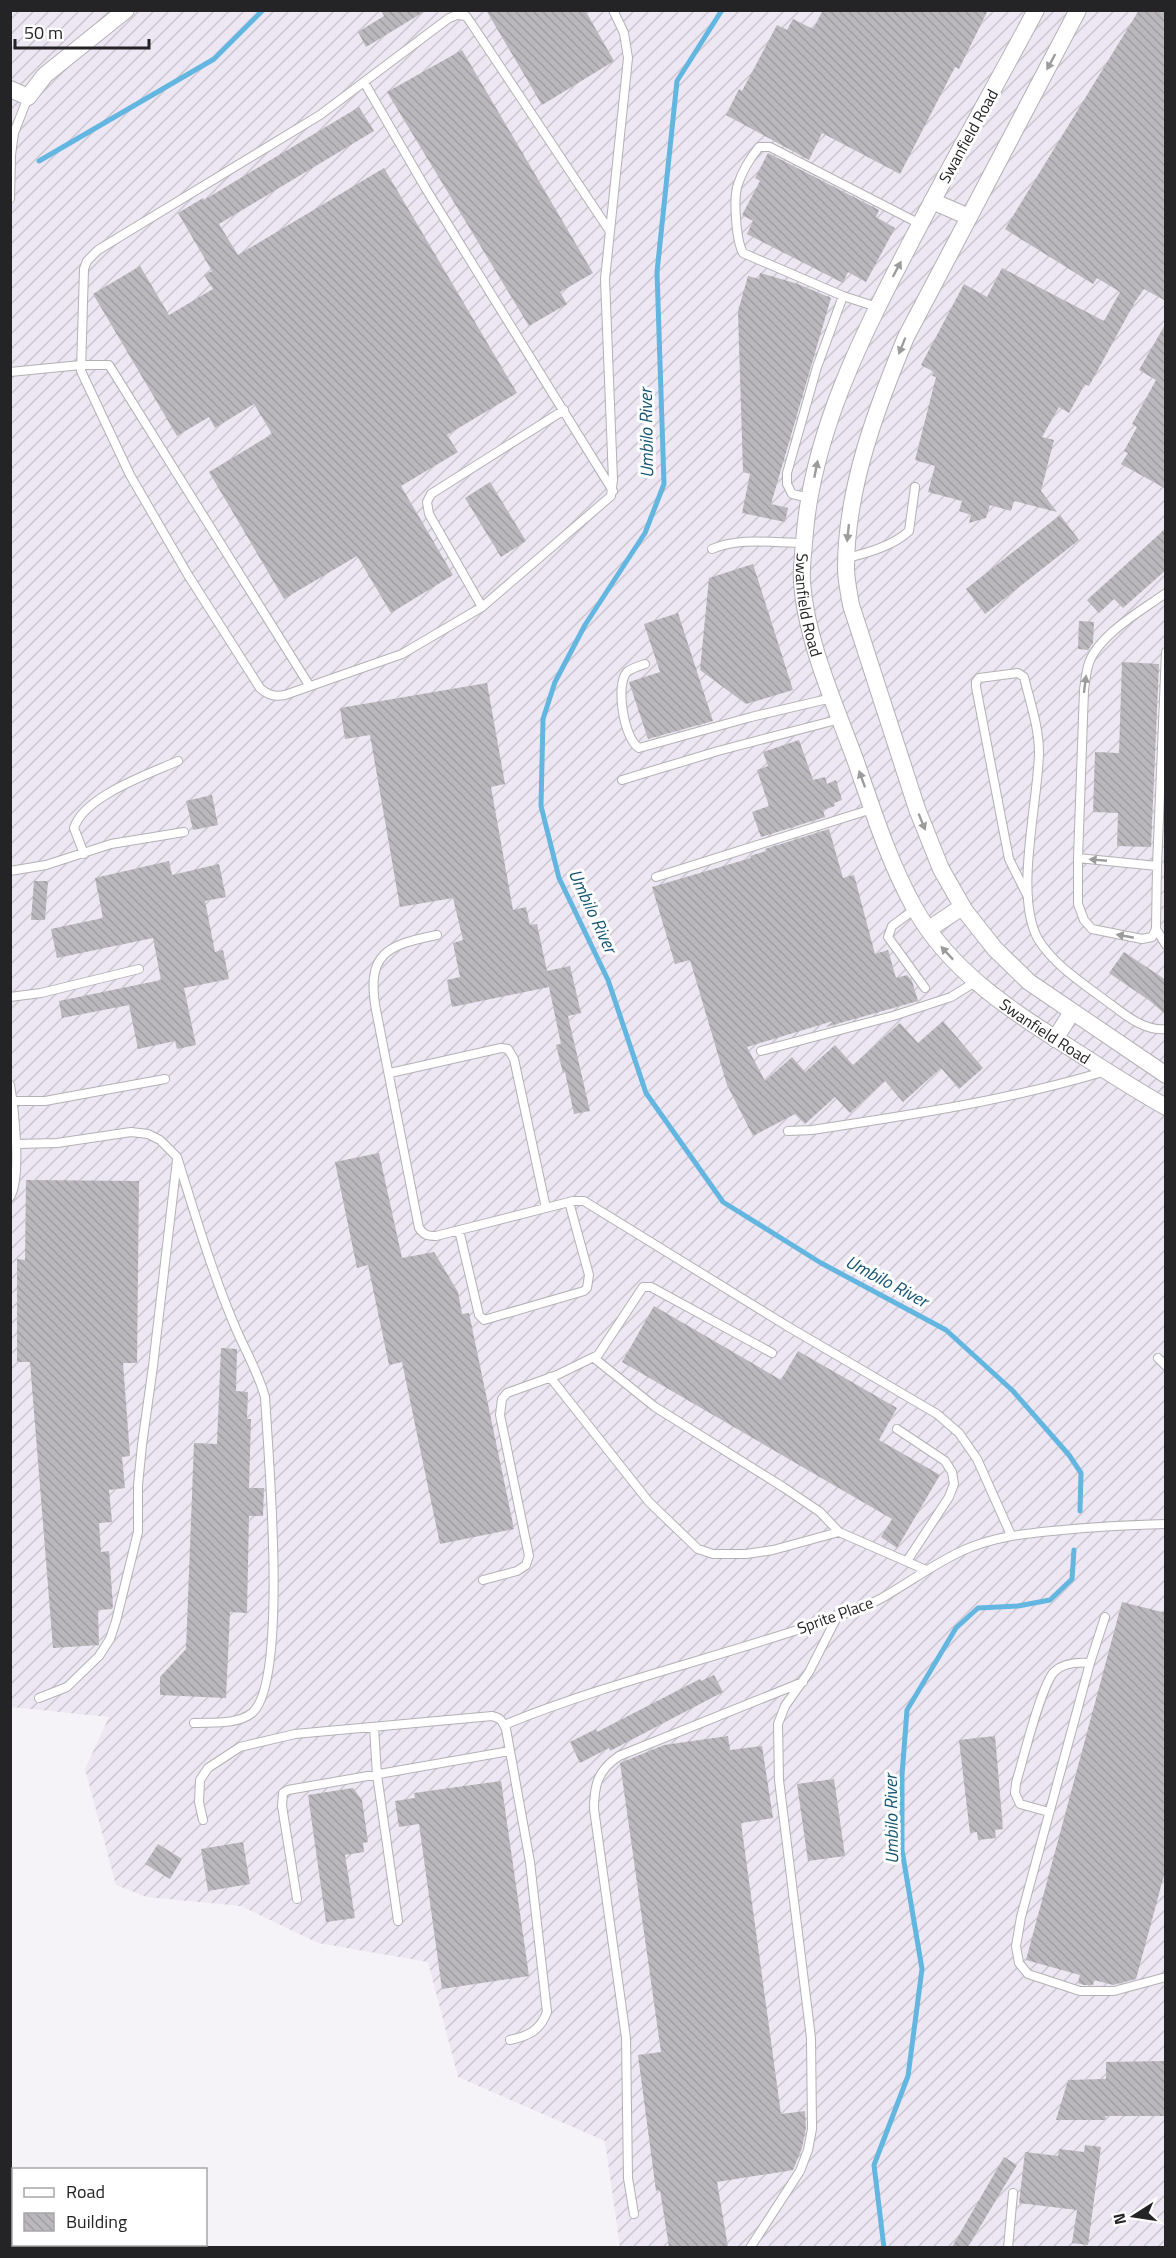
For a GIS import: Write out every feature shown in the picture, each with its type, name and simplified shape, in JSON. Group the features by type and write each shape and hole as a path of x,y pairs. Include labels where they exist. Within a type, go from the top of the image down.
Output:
{"street":[{"path":"10,89 28,97 45,75 126,10"},
{"name":"Swanfield Road","path":"1078,10 906,337 885,387 856,485 848,530 846,570 851,605 917,809 941,869 962,907 994,949 1029,982 1166,1075"},
{"name":"Swanfield Road","path":"1033,11 877,307 837,398 818,455 810,498 801,580 806,619 872,809 915,909 941,947 975,982 1055,1039 1166,1107"},
{"path":"932,201 969,217"},
{"path":"929,929 962,907"},
{"path":"1055,1039 1072,1012"}],"lane":[{"path":"609,230 466,16 457,15 449,18 320,115 161,210 98,250 87,261 83,279 81,371 130,476 188,575 260,688 266,693 278,696 402,654 482,607 607,501 613,491 605,279 628,58 624,33 613,10"},
{"path":"364,82 426,189 613,491"},
{"path":"10,199 10,155 14,133 28,97"},
{"path":"877,307 843,296 743,253 739,244 735,199 738,184 759,147 770,147 920,224"},
{"path":"810,498 792,494 787,484 787,473 817,366 843,296"},
{"path":"10,372 81,365 110,365 309,685"},
{"path":"482,607 429,514 427,502 431,494 564,410"},
{"path":"846,558 897,540 909,531 915,487"},
{"path":"712,549 724,543 736,542 804,543"},
{"path":"1166,593 1111,633 1098,646 1088,665 1084,690 1078,904 1084,920 1092,929 1148,939 1152,937 1156,929 1156,866 1166,652"},
{"path":"645,664 630,670 623,681 625,723 632,742 639,748 751,717 833,698"},
{"path":"1028,897 1017,880 1009,859 976,687 979,678 1017,673 1024,677 1037,728 1039,752 1027,886 1032,923 1038,937 1055,961 1141,1024 1151,1028 1166,1029"},
{"path":"622,780 840,719"},
{"path":"84,854 74,828 82,813 103,796 178,761"},
{"path":"656,877 872,809"},
{"path":"10,871 46,865 111,844 184,831"},
{"path":"1078,858 1156,866"},
{"path":"915,909 892,927 888,937 925,987"},
{"path":"1156,929 1166,945"},
{"path":"437,935 400,944 387,950 375,972 373,982 419,1228 423,1234 428,1236 459,1230 569,1202 584,1201 787,1326 912,1397 937,1414 959,1433 977,1459 1011,1535"},
{"path":"10,997 41,993 140,969"},
{"path":"761,1051 903,1013 951,997 975,982"},
{"path":"390,1073 501,1048 508,1049 514,1059 546,1208"},
{"path":"788,1131 812,1130 958,1107 1062,1084 1106,1071"},
{"path":"12,1103 45,1101 165,1079"},
{"path":"10,1085 16,1144 14,1186 10,1197"},
{"path":"16,1144 57,1143 131,1132 148,1134 160,1140 177,1157 197,1222 236,1329 261,1381 264,1397 275,1602 266,1688 261,1702 252,1713 239,1719 194,1723"},
{"path":"39,1698 67,1687 99,1656 110,1640 116,1621 138,1532 138,1485 142,1445 177,1157"},
{"path":"459,1230 478,1315 484,1320 584,1291 587,1288 589,1275 569,1202"},
{"path":"483,1580 517,1571 526,1565 529,1556 500,1406 507,1394 514,1389 550,1377 594,1358 605,1347 639,1290 651,1287 772,1353"},
{"path":"594,1358 656,1407 820,1512 839,1532 926,1570"},
{"path":"1158,1358 1166,1366"},
{"path":"550,1377 649,1502 690,1544 698,1549 713,1554 746,1554 773,1550 839,1532"},
{"path":"897,1429 945,1461 952,1472 954,1484 950,1497 907,1561"},
{"name":"Sprite Place","path":"504,1725 586,1695 838,1616 882,1598 965,1549 1011,1535 1103,1526 1166,1524"},
{"path":"750,2247 800,2171 808,2150 812,2128 811,2038 778,1780 778,1724 838,1616"},
{"path":"1105,1617 1049,1812 1016,1946 1019,1963 1028,1974 1080,1991 1114,1991 1166,1977"},
{"path":"1049,1812 1020,1804 1015,1792 1016,1783 1046,1685 1055,1671 1065,1665 1090,1663"},
{"path":"634,2214 628,2178 626,2038 594,1809 598,1776 608,1763 619,1756 803,1682"},
{"path":"203,1820 199,1802 200,1780 208,1768 240,1747 296,1734 492,1716 502,1721 510,1752 530,1862 547,2012 543,2024 537,2030 525,2037 510,2040"},
{"path":"374,1727 377,1775 398,1921"},
{"path":"297,1899 282,1806 283,1793 288,1790 510,1752"},
{"path":"1008,2247 1013,2193"}],"shaded area":[{"path":"10,11 1165,11 1165,2247 620,2247 605,2141 458,2077 428,1962 318,1943 241,1906 147,1897 116,1885 85,1769 109,1717 11,1707"}],"building":[{"path":"381,10 427,10 366,47 358,32 384,16"},
{"path":"486,10 585,10 614,61 542,105"},
{"path":"823,10 988,10 959,69 955,67 900,174 822,133 809,160 726,115 739,89 742,91 777,25 787,30 793,19 813,29"},
{"path":"1139,10 1166,10 1166,301 1144,289 1089,386 1085,384 1069,413 1059,407 1042,437 1054,440 1041,491 1057,512 1014,501 1011,511 990,505 986,518 969,523 971,515 959,511 962,501 928,492 935,466 915,460 936,377 932,376 934,372 921,365 964,284 987,297 1002,268 1104,321 1120,292 1097,278 1093,284 1005,229"},
{"path":"462,50 593,273 560,292 567,304 529,326 387,92"},
{"path":"359,107 374,131 219,224 238,255 384,168 517,393 447,435 458,452 401,486 453,575 391,613 357,556 284,599 209,472 272,434 254,404 215,428 209,417 177,436 93,294 140,266 169,315 213,289 204,275 212,271 178,213 203,198 204,200"},
{"path":"768,153 879,210 876,217 895,228 866,282 848,272 843,283 747,234 753,221 742,215 760,181 755,178"},
{"path":"760,273 798,284 831,298 771,504 788,508 785,522 742,513 750,474 743,472 738,311 748,276 759,279"},
{"path":"1166,323 1166,489 1121,464 1128,453 1124,451 1137,427 1132,424 1156,380 1139,370"},
{"path":"490,482 526,541 501,557 465,498"},
{"path":"1060,515 1079,540 985,614 966,589"},
{"path":"1166,528 1166,570 1123,608 1114,599 1099,613 1087,600"},
{"path":"753,564 793,690 746,704 700,670 709,578"},
{"path":"678,613 713,721 648,739 629,682 660,672 644,624"},
{"path":"1079,621 1094,622 1093,643 1088,650 1078,649"},
{"path":"1122,662 1159,664 1151,847 1117,846 1118,813 1093,812 1095,752 1119,753"},
{"path":"487,683 505,784 491,787 513,910 526,907 530,925 537,924 547,971 570,966 581,1013 568,1016 590,1111 574,1114 565,1072 563,1073 556,1045 561,1044 549,987 452,1007 447,980 460,977 453,943 463,940 453,898 400,907 370,735 345,739 340,708"},
{"path":"799,740 813,780 825,777 827,784 836,780 842,800 834,803 835,806 823,810 825,817 761,837 752,812 769,806 757,770 768,766 763,752"},
{"path":"212,795 218,825 193,830 186,801"},
{"path":"829,829 843,878 854,875 875,954 888,950 896,978 907,975 912,981 918,1001 826,1027 833,1021 747,1047 765,1081 792,1057 805,1072 835,1045 853,1065 900,1023 918,1043 943,1021 983,1068 959,1089 941,1068 903,1102 885,1081 850,1113 835,1097 805,1124 795,1114 753,1136 727,1085 690,960 675,964 652,887 751,858 750,856 766,851 765,849"},
{"path":"169,861 172,875 219,864 226,897 205,901 215,952 223,950 229,979 184,988 196,1045 177,1049 175,1041 138,1049 129,1005 62,1018 59,1001 161,980 153,938 57,958 51,929 103,918 95,878"},
{"path":"34,881 48,881 45,920 31,920"},
{"path":"1124,952 1166,980 1166,1015 1109,973"},
{"path":"379,1153 402,1258 434,1252 458,1292 462,1314 469,1313 514,1529 440,1544 402,1362 389,1365 368,1265 357,1268 335,1162"},
{"path":"26,1180 139,1181 137,1363 123,1363 130,1456 122,1457 125,1488 109,1490 112,1522 99,1523 101,1552 109,1551 113,1606 112,1609 98,1610 99,1645 53,1648 30,1362 17,1362 17,1259 25,1260"},
{"path":"654,1306 781,1380 798,1351 897,1408 879,1440 940,1475 897,1548 881,1537 892,1519 622,1362"},
{"path":"221,1348 237,1349 236,1391 248,1392 247,1419 251,1419 249,1488 264,1488 263,1516 249,1516 247,1613 230,1612 226,1698 160,1695 160,1677 186,1649 194,1443 217,1444"},
{"path":"1122,1602 1166,1613 1166,1868 1136,1979 1113,1985 1094,1980 1093,1985 1084,1985 1078,1983 1080,1975 1026,1960"},
{"path":"714,1675 723,1692 610,1751 609,1748 580,1763 570,1742 596,1729 597,1732 700,1679 701,1681"},
{"path":"728,1736 730,1750 762,1746 773,1818 741,1823 781,2114 805,2111 806,2128 802,2148 793,2170 717,2182 728,2247 669,2247 660,2190 656,2191 638,2055 661,2052 620,1763 664,1745"},
{"path":"995,1736 1003,1829 995,1830 996,1838 978,1840 977,1832 970,1833 959,1740"},
{"path":"834,1779 845,1856 808,1861 797,1784"},
{"path":"501,1781 529,1976 442,1989 419,1824 399,1827 395,1801 415,1798 414,1793"},
{"path":"353,1788 362,1800 368,1842 363,1843 364,1852 345,1855 355,1918 326,1922 308,1795"},
{"path":"243,1842 250,1884 208,1891 201,1849"},
{"path":"158,1844 182,1859 170,1879 145,1864"},
{"path":"1166,2061 1166,2116 1105,2116 1106,2120 1056,2120 1068,2080 1106,2079 1106,2062"},
{"path":"1085,2145 1101,2147 1088,2245 1072,2243 1077,2210 1019,2203 1025,2152 1058,2156 1059,2149 1084,2152"},
{"path":"1004,2157 1017,2165 968,2247 952,2247"}],"waterway":[{"path":"39,161 214,59 263,10"},
{"name":"Umbilo River","path":"722,10 677,81 657,272 664,484 645,533 585,625 555,682 543,719 541,806 559,878 608,980 646,1093 723,1202 821,1263 946,1330 1013,1391 1069,1455 1081,1473 1080,1511"},
{"name":"Umbilo River","path":"884,2248 874,2165 908,2076 922,1969 902,1850 902,1775 907,1710 956,1628 978,1608 1018,1606 1050,1600 1072,1579 1074,1550"}]}
